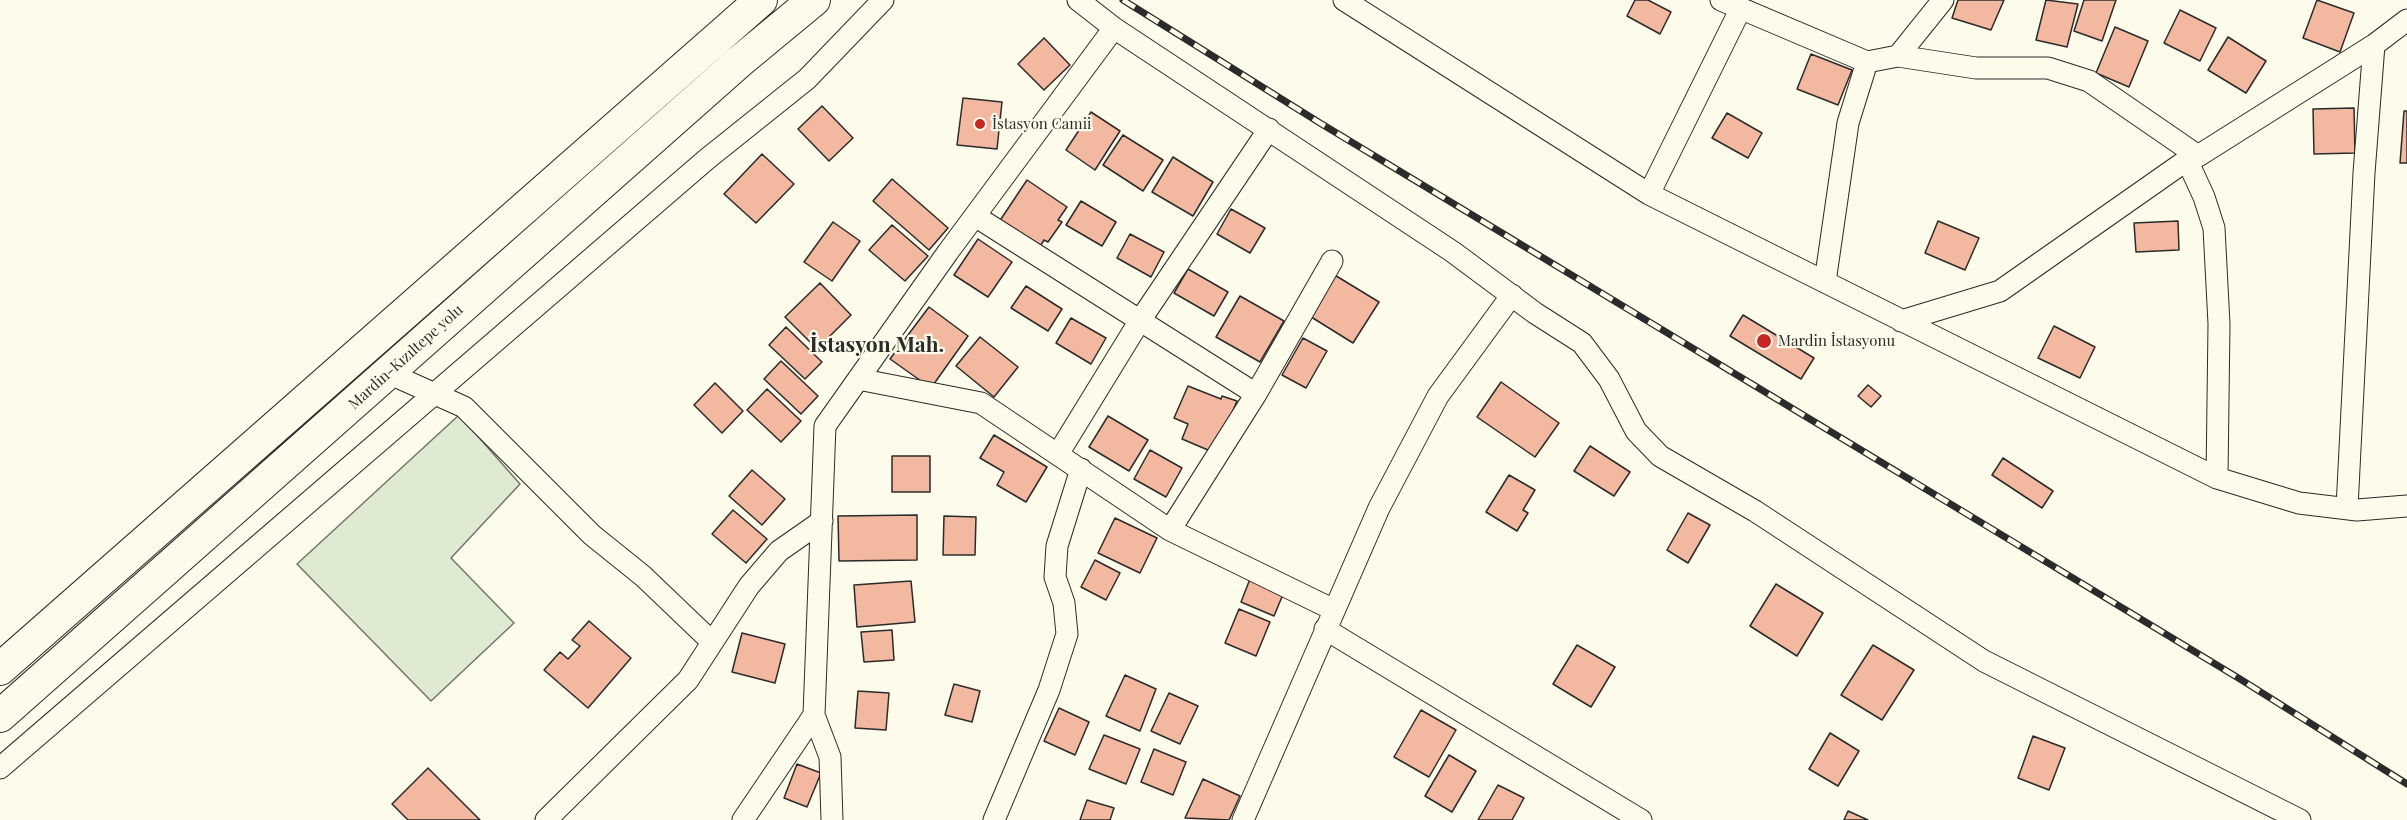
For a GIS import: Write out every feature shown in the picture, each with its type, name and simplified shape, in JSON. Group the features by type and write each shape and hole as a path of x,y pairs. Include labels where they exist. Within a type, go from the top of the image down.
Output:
{"highway":[{"path":"0,669 761,0"},
{"name":"Mardin-Kızıltepe yolu","path":"0,716 739,62 814,0"}],"street":[{"path":"0,768 707,159 807,79 883,0"},
{"path":"1078,0 1114,28 1454,252 1582,343 1608,379 1636,431 1660,456 1755,511 1984,661 2300,820"},
{"path":"1344,0 1649,194 2217,478 2298,503 2347,508 2407,506"},
{"path":"1721,0 1867,62 1898,56 1976,68 2048,68 2089,81 2193,158 2214,228 2219,324 2217,478"},
{"path":"1898,56 1943,0"},
{"path":"1649,194 1741,8"},
{"path":"1901,321 2000,291 2193,158 2374,45 2407,20"},
{"path":"832,820 830,757 814,715 825,426 975,216 1114,28"},
{"path":"2347,508 2364,173 2374,45"},
{"path":"1825,282 1848,123 1867,62"},
{"path":"1058,454 1138,322 1269,129"},
{"path":"975,216 1138,322 1256,394"},
{"path":"1170,530 1256,394 1332,261"},
{"path":"1243,820 1379,508 1438,396 1512,295"},
{"path":"388,373 464,407 592,535 643,576 712,642"},
{"path":"858,379 981,403 1170,530 1334,609"},
{"path":"994,820 1049,690 1067,634 1064,603 1055,577 1057,546 1081,469"},
{"path":"546,820 688,680 749,586 779,551 822,521"},
{"path":"1325,629 1641,820"},
{"path":"742,820 814,715"}],"green space":[{"path":"459,415 520,484 451,558 514,623 431,701 297,564"}],"building":[{"path":"1635,0 1648,0 1671,12 1660,34 1627,16"},
{"path":"1958,0 2004,0 1991,30 1952,18"},
{"path":"2046,0 2078,4 2067,47 2036,40"},
{"path":"2084,0 2116,0 2102,41 2074,31"},
{"path":"2317,0 2354,13 2340,52 2303,38"},
{"path":"2180,10 2216,28 2200,61 2164,43"},
{"path":"2115,27 2148,41 2129,87 2096,73"},
{"path":"2228,37 2266,61 2246,93 2208,70"},
{"path":"1044,38 1070,65 1044,90 1018,64"},
{"path":"1811,54 1852,70 1838,105 1797,89"},
{"name":"İstasyon Camii","path":"963,98 1002,102 997,149 957,145"},
{"path":"822,106 853,138 829,161 798,129"},
{"path":"2354,108 2355,153 2314,154 2313,109"},
{"path":"2404,111 2407,111 2407,163 2400,163"},
{"path":"1091,112 1120,131 1095,170 1066,150"},
{"path":"1727,113 1762,133 1748,158 1712,138"},
{"path":"1123,135 1163,160 1143,191 1103,165"},
{"path":"762,154 794,184 756,223 724,194"},
{"path":"1173,157 1213,182 1193,216 1152,192"},
{"path":"892,179 948,228 929,250 873,201"},
{"path":"1027,180 1067,207 1058,220 1062,222 1048,242 1044,240 1039,248 999,222"},
{"path":"1081,201 1116,222 1102,246 1066,225"},
{"path":"1231,209 1265,228 1250,253 1217,234"},
{"path":"1938,221 1979,238 1965,270 1925,253"},
{"path":"2178,221 2179,250 2136,252 2134,223"},
{"path":"833,222 860,241 832,281 804,262"},
{"path":"892,225 928,256 905,281 869,250"},
{"path":"1130,234 1164,252 1151,277 1117,258"},
{"path":"978,239 1012,262 988,297 954,275"},
{"path":"1188,269 1228,292 1214,316 1174,293"},
{"path":"1333,274 1379,302 1353,343 1308,315"},
{"path":"820,283 851,315 817,349 785,317"},
{"path":"1026,286 1062,309 1048,331 1011,308"},
{"path":"1240,296 1284,321 1260,362 1216,337"},
{"path":"929,307 968,336 931,388 890,359"},
{"path":"1743,315 1814,358 1801,379 1730,336"},
{"path":"1071,318 1106,338 1091,364 1056,343"},
{"path":"2054,326 2095,347 2080,378 2038,358"},
{"path":"786,327 822,362 805,379 769,345"},
{"path":"980,337 1018,367 994,397 956,366"},
{"path":"1303,338 1327,351 1306,388 1282,375"},
{"path":"781,361 818,396 801,414 764,379"},
{"path":"1501,382 1559,423 1535,457 1477,417"},
{"path":"715,383 743,411 722,433 694,405"},
{"path":"1868,385 1881,396 1871,407 1858,396"},
{"path":"1188,386 1221,399 1222,396 1237,401 1215,453 1182,439 1188,424 1174,418"},
{"path":"767,389 801,421 781,442 747,410"},
{"path":"1108,416 1148,440 1129,471 1089,447"},
{"path":"994,435 1047,467 1026,502 997,485 1004,472 980,458"},
{"path":"1590,446 1630,472 1614,496 1574,471"},
{"path":"1150,450 1182,468 1166,497 1134,479"},
{"path":"892,456 930,456 930,492 892,492"},
{"path":"2003,458 2053,491 2042,508 1992,475"},
{"path":"752,470 785,499 762,525 729,496"},
{"path":"1509,475 1535,490 1523,510 1528,513 1517,531 1486,512"},
{"path":"733,510 767,539 746,563 712,534"},
{"path":"1688,513 1710,525 1688,563 1667,550"},
{"path":"917,515 917,560 839,561 838,516"},
{"path":"944,516 976,517 975,555 943,555"},
{"path":"1115,518 1157,538 1140,573 1098,553"},
{"path":"1095,560 1120,573 1106,600 1081,587"},
{"path":"1250,579 1284,592 1274,616 1241,602"},
{"path":"911,581 915,622 857,627 854,585"},
{"path":"1776,584 1823,613 1797,656 1750,626"},
{"path":"1239,609 1270,622 1256,656 1225,643"},
{"path":"589,621 631,658 588,708 544,670 560,652 568,659 580,646 572,640"},
{"path":"892,630 894,660 864,662 861,632"},
{"path":"742,633 785,644 775,683 732,672"},
{"path":"1577,645 1615,667 1591,707 1553,684"},
{"path":"1873,645 1914,670 1882,720 1841,695"},
{"path":"1125,675 1156,689 1140,731 1106,716"},
{"path":"954,684 980,691 972,722 945,715"},
{"path":"858,691 889,693 886,730 855,728"},
{"path":"1169,693 1198,706 1180,744 1151,731"},
{"path":"1059,708 1089,722 1075,755 1044,741"},
{"path":"1421,710 1456,730 1429,777 1394,757"},
{"path":"1830,733 1859,751 1838,786 1809,769"},
{"path":"1104,735 1140,749 1126,784 1089,769"},
{"path":"2033,736 2065,748 2049,790 2018,778"},
{"path":"1154,749 1186,762 1173,795 1141,782"},
{"path":"1449,755 1476,771 1452,812 1425,796"},
{"path":"797,764 821,773 807,807 784,798"},
{"path":"428,768 480,820 408,820 392,804"},
{"path":"1203,779 1240,796 1229,820 1185,818"},
{"path":"1498,785 1524,798 1512,820 1478,820"},
{"path":"1087,800 1114,808 1110,820 1080,820"},
{"path":"1848,811 1868,820 1844,820"}],"railway":[{"path":"1123,0 1320,123 2240,679 2407,784"}],"place":[{"name":"İstasyon Camii","path":"980,124"},
{"name":"Mardin İstasyonu","path":"1764,341"}],"district":[{"name":"İstasyon Mah.","path":"877,345"}]}
